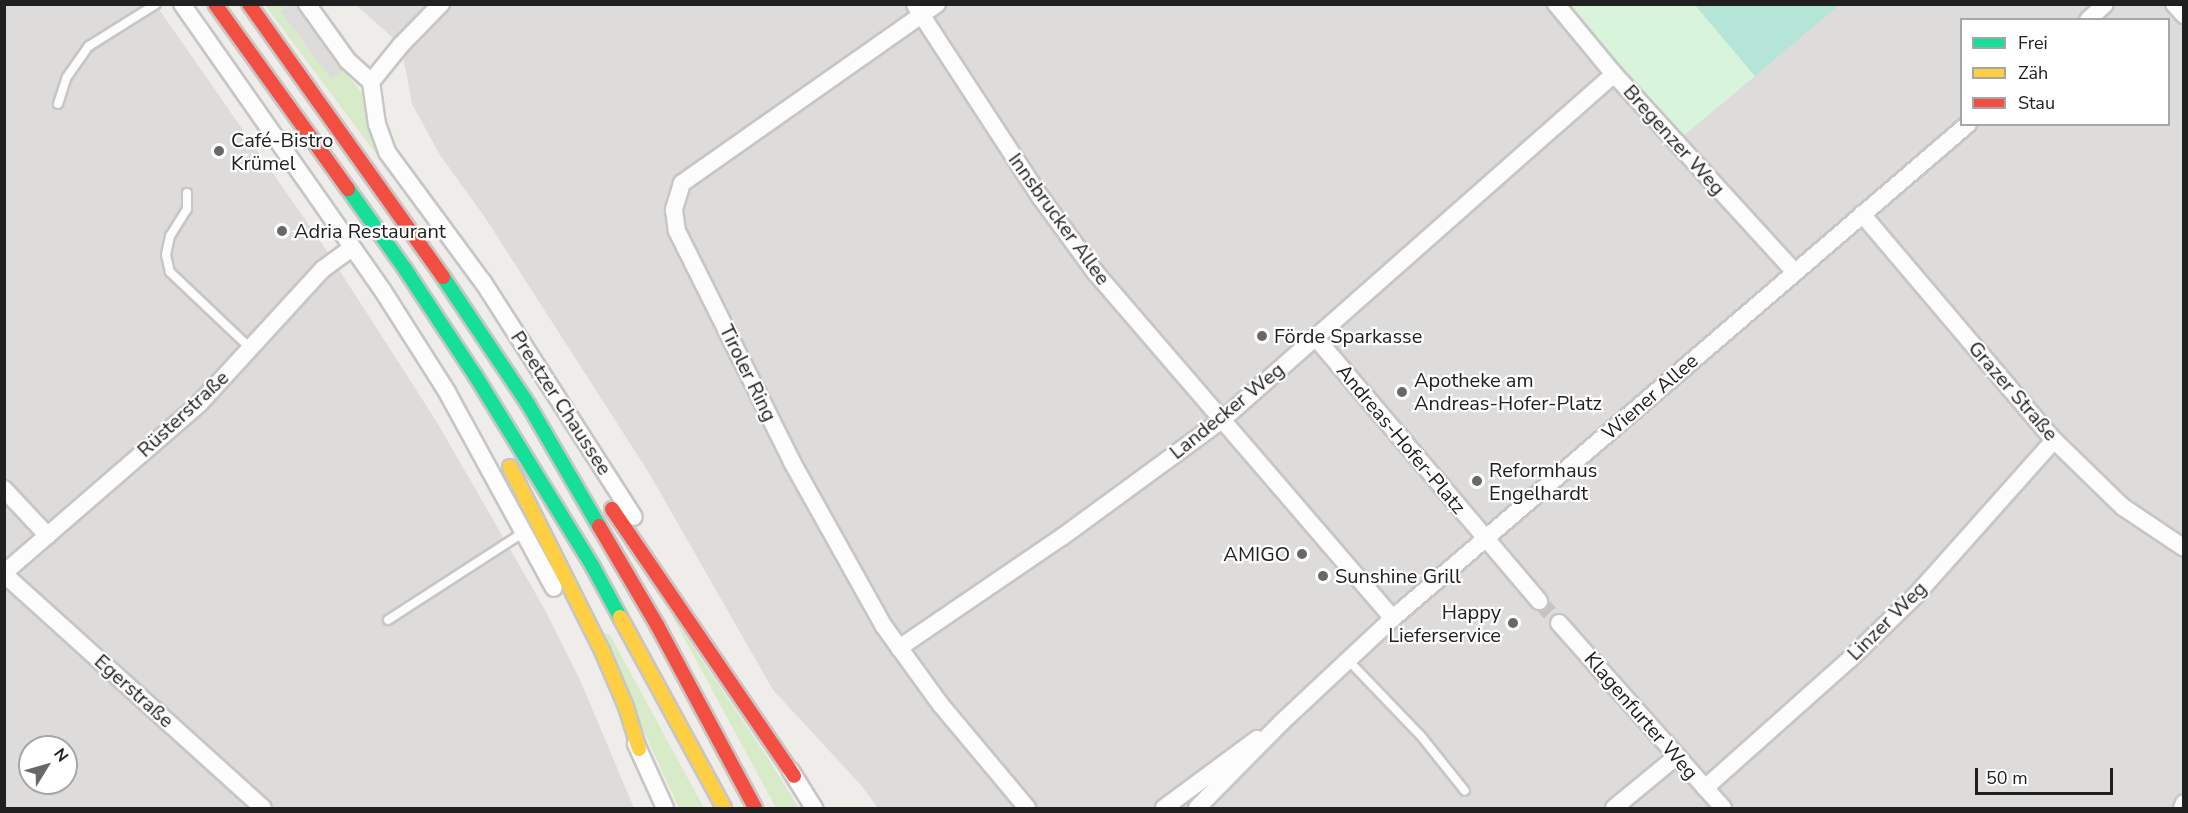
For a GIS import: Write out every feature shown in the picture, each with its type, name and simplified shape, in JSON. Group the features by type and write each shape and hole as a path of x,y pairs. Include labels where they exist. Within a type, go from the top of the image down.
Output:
{"highway":[{"path":"215,4 405,269 475,375 598,577 724,808"},
{"name":"Preetzer Chaussee","path":"249,4 423,247 528,404 657,625 755,808"},
{"path":"475,375 488,420"},
{"path":"528,404 571,450"},
{"path":"505,457 603,653 626,707 639,749"},
{"path":"582,463 794,776"}],"street":[{"path":"182,4 352,248 447,392 524,531 639,749 665,808"},
{"path":"307,4 348,61 371,82 401,45 441,4"},
{"name":"Tiroler Ring","path":"937,4 918,9 682,183 674,210 677,231 792,462 836,544 899,648 941,705 1027,808"},
{"name":"Bregenzer Weg","path":"1556,4 1614,74 1795,272"},
{"path":"2090,18 2105,4"},
{"path":"2174,4 2184,15"},
{"name":"Innsbrucker Allee","path":"918,9 1022,170 1088,263 1222,420"},
{"name":"Landecker Weg","path":"899,648 1062,537 1222,420 1614,74"},
{"name":"Preetzer Chaussee","path":"371,82 377,124 387,152 453,240 518,335 682,592 814,808"},
{"name":"Wiener Allee","path":"1197,808 1282,722 1393,618 1966,126"},
{"name":"Grazer Straße","path":"1862,214 2054,441 2122,507 2184,548"},
{"name":"Rüsterstraße","path":"4,573 200,403 323,269 352,248"},
{"name":"Andreas-Hofer-Platz","path":"1316,338 1486,540"},
{"path":"1222,420 1393,618"},
{"name":"Linzer Weg","path":"1705,788 1850,659 1917,594 2054,441"},
{"path":"4,489 48,536"},
{"path":"1486,540 1539,601"},
{"name":"Egerstraße","path":"4,573 263,808"},
{"name":"Klagenfurter Weg","path":"1559,623 1723,808"},
{"name":"Wiener Allee","path":"1164,808 1232,756 1282,722"},
{"path":"1614,808 1677,756"},
{"path":"2182,808 2184,803"}],"lane":[{"path":"58,104 67,77 89,46 156,4"},
{"path":"187,192 187,209 170,236 166,255 170,272 250,349"},
{"path":"388,620 524,531"},
{"path":"1348,660 1421,736 1465,790"}],"shaded area":[{"path":"5,5 156,5 327,251 435,419 544,608 580,680 634,808 5,808"},
{"path":"288,5 296,5 344,70 331,80 280,11"},
{"path":"356,5 2183,5 2183,808 878,808 860,784 773,690 649,473 484,216 440,155 412,104 401,45"},
{"path":"1332,366 1452,509 1369,579 1249,435"},
{"path":"1662,780 1686,808 1629,808"}],"green space":[{"path":"265,5 288,5 280,11 331,79 344,70 362,93 369,130 382,162"},
{"path":"1570,5 1695,5 1755,76 1682,137"},
{"path":"1695,5 1839,5 1755,76"},
{"path":"670,612 769,760 799,808 776,808"},
{"path":"598,631 610,635 704,808 679,808"}],"tunnel":[{"path":"1539,601 1559,623"}],"traffic: fast":[{"path":"348,189 405,269 475,375 593,567 620,617"},
{"path":"443,277 528,404 599,526"}],"traffic: slow":[{"path":"510,467 603,653 626,707 639,749"},
{"path":"620,617 724,808"}],"traffic: jam":[{"path":"215,4 348,189"},
{"path":"249,4 443,277"},
{"path":"612,509 794,776"},
{"path":"599,526 657,625 755,808"}],"place":[{"name":"Café-Bistro Krümel","path":"219,151"},
{"name":"Adria Restaurant","path":"282,231"},
{"name":"Förde Sparkasse","path":"1262,336"},
{"name":"Apotheke am Andreas-Hofer-Platz","path":"1402,392"},
{"name":"Reformhaus Engelhardt","path":"1477,481"},
{"name":"AMIGO","path":"1302,554"},
{"name":"Sunshine Grill","path":"1323,576"},
{"name":"Happy Lieferservice","path":"1513,623"}]}
